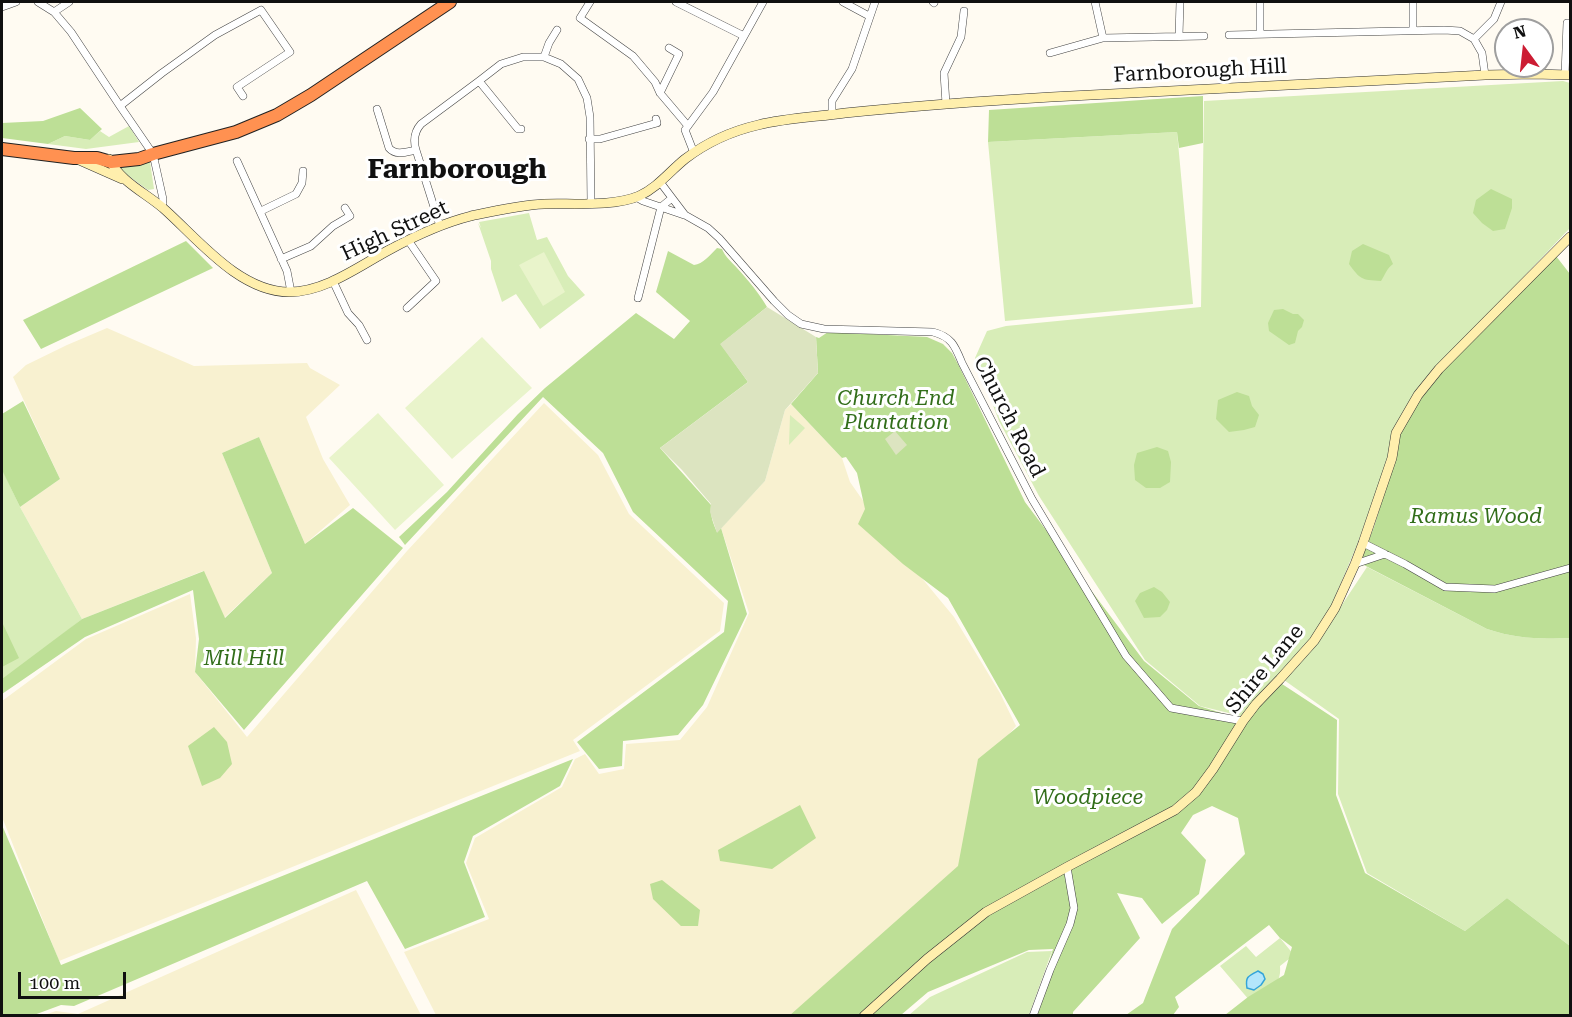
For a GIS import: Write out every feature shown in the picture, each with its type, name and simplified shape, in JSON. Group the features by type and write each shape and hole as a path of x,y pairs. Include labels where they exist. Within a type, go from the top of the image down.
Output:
{"highway":[{"path":"2,149 74,158 139,159 236,132 277,115 311,95 450,2"}],"main road":[{"name":"Farnborough Hill","path":"832,115 974,100 1485,75 1568,75"},
{"name":"High Street","path":"104,159 124,179 162,207 221,263 265,288 291,292 302,291 333,281 408,240 441,226 469,217 514,208 591,204 636,196 660,182 694,153 723,137 757,125 832,115"},
{"name":"High Street","path":"74,158 124,179"},
{"name":"Shire Lane","path":"864,1016 927,959 986,912 1175,810 1196,792 1243,721 1314,641 1335,608 1363,543 1392,458 1396,433 1418,395 1448,361 1570,237"}],"street":[{"path":"2,8 16,2"},
{"path":"38,2 54,12 71,32 153,154 163,199 162,207"},
{"path":"54,12 69,2"},
{"path":"590,2 580,18 633,56 687,126"},
{"path":"676,2 744,36"},
{"path":"694,153 685,130 713,92 763,2"},
{"path":"843,2 869,16"},
{"path":"832,115 832,101 852,69 875,2"},
{"path":"1095,2 1103,38"},
{"path":"1179,36 1180,2"},
{"path":"1260,2 1260,34"},
{"path":"1413,2 1413,30"},
{"path":"1474,39 1494,19 1501,2"},
{"path":"120,106 215,35 261,10 290,52 237,87 243,96"},
{"path":"946,104 944,73 962,37 964,11"},
{"path":"1568,75 1567,23 1570,23"},
{"path":"544,57 549,42 557,30"},
{"path":"1229,35 1456,30 1474,39 1482,53 1485,75"},
{"path":"1050,53 1103,38 1204,36"},
{"path":"660,93 680,54 669,48"},
{"path":"441,226 416,150 414,137 421,124 501,64 523,57 544,57 561,64 578,79 587,98 590,117 591,204"},
{"path":"479,81 518,129 521,129"},
{"path":"377,109 388,148 397,153 416,150"},
{"path":"589,140 657,123 656,119"},
{"path":"237,161 282,260 290,280 291,292"},
{"path":"261,212 296,194 302,183 303,171"},
{"name":"Church Road","path":"660,182 685,215"},
{"name":"Church Road","path":"636,196 643,201 685,215 708,228 774,301 801,324 824,329 933,332 944,335 956,346 962,363 1032,500 1126,656 1171,708 1243,721"},
{"path":"638,298 661,207 672,198"},
{"path":"282,260 311,246 333,226 350,216 345,208"},
{"path":"407,308 436,281 408,240"},
{"path":"333,281 348,313 359,325 367,340"},
{"path":"1363,543 1445,587 1494,589 1570,568"},
{"path":"1355,564 1385,554"},
{"path":"1033,1016 1070,924 1074,908 1067,867"}],"shaded area":[{"path":"107,328 194,366 307,363 310,368 340,385 306,417 323,459 350,505 305,544 259,437 222,453 272,573 224,618 203,571 82,619 20,507 60,479 13,377 26,365"},
{"path":"544,403 598,455 629,514 724,603 720,631 573,740 580,751 59,961 2,817 2,701 86,639 190,594 196,638 195,672 247,737 407,551"},
{"path":"791,404 842,458 850,482 892,542 954,617 1000,693 1016,726 987,760 960,881 827,1015 436,1015 404,952 489,919 466,863 475,838 562,787 575,759 585,754 599,774 624,769 626,744 680,740 707,707 749,613 721,528 765,481 785,410"},
{"path":"356,890 421,1015 44,1015 56,1011 78,1014"}],"green space":[{"path":"1563,81 1570,83 1570,228 1433,372 1389,456 1357,545 1332,604 1317,631 1241,716 1200,706 1145,660 1039,496 999,421 975,358 987,331 1006,326 1201,307 1204,101"},
{"path":"1203,96 1203,143 1179,148 1177,132 988,142 989,110"},
{"path":"80,108 102,129 90,140 65,136 48,144 2,138 2,123 43,121"},
{"path":"129,126 139,142 86,149 48,144 65,136 90,140 100,131 109,137"},
{"path":"1177,132 1193,304 1005,321 988,142"},
{"path":"150,162 154,189 148,190 119,169 121,165"},
{"path":"1491,189 1512,199 1512,208 1505,229 1493,231 1473,213 1476,200"},
{"path":"529,213 537,240 547,237 568,276 585,295 540,329 516,294 502,302 478,223 481,228 479,222"},
{"path":"186,241 213,268 41,349 23,320"},
{"path":"1363,244 1389,255 1393,264 1381,281 1362,278 1349,264 1352,251"},
{"path":"717,248 722,249 767,307 721,344 748,382 660,448 711,505 713,522 717,532 721,528 747,614 703,705 678,735 623,741 622,766 599,769 577,742 724,632 728,601 633,512 603,453 543,397 405,545 399,537 447,492 518,414 545,388 636,313 674,339 690,321 656,292 668,251 694,265 703,261"},
{"path":"544,252 565,292 543,306 519,265"},
{"name":"Ramus Wood","path":"1556,256 1570,274 1570,638 1518,637 1487,629 1360,563 1395,459 1399,434 1421,396 1444,369"},
{"path":"767,307 816,337 818,373 785,410 765,481 717,533 710,512 711,504 660,448 748,382 720,344"},
{"path":"1283,309 1298,314 1304,320 1295,343 1289,345 1269,331 1268,323 1274,310"},
{"name":"Woodpiece","path":"828,332 927,337 943,344 952,353 959,366 1025,502 1144,661 1199,706 1241,719 1282,684 1337,720 1336,795 1365,873 1465,931 1507,898 1570,946 1570,1015 1225,1015 1248,997 1284,975 1292,947 1269,925 1175,997 1179,1007 1173,1015 1126,1015 1143,1003 1172,929 1245,854 1238,818 1212,806 1193,815 1181,833 1206,860 1199,894 1162,924 1142,898 1117,893 1140,938 1073,1012 1073,1015 1033,1015 1053,949 1029,950 928,992 901,1015 789,1016 958,866 978,759 1020,725 948,598 903,564 858,524 865,509 857,473 846,457 842,458 791,404 818,373 816,337 819,338"},
{"path":"482,337 532,388 452,459 405,408"},
{"path":"1237,392 1249,396 1252,406 1259,415 1255,427 1229,432 1216,419 1218,400"},
{"path":"23,401 60,479 20,507 2,470 2,414"},
{"path":"378,413 444,485 395,530 329,458"},
{"path":"790,415 805,428 789,445"},
{"path":"895,431 907,445 896,455 885,439"},
{"name":"Mill Hill","path":"259,437 305,544 353,508 403,548 244,730 195,672 199,639 193,590 85,637 2,694 2,679 82,619 204,571 225,618 272,573 222,453"},
{"path":"1157,447 1168,451 1171,462 1170,482 1160,488 1146,488 1135,480 1134,465 1137,453"},
{"path":"2,469 20,507 82,619 2,683"},
{"path":"1367,567 1487,629 1528,638 1570,638 1570,946 1507,898 1465,931 1367,873 1338,794 1339,719 1284,680 1316,644"},
{"path":"1154,587 1162,592 1170,602 1167,610 1160,617 1144,618 1135,601 1140,593"},
{"path":"2,622 19,658 2,667"},
{"path":"214,727 227,742 232,764 220,778 202,786 188,746"},
{"path":"573,759 560,786 473,836 464,862 485,917 405,949 367,881 74,1006 61,1005 34,1015 2,1015 2,825 61,965"},
{"path":"800,805 816,838 772,869 720,861 718,850"},
{"path":"662,880 700,910 698,926 681,926 653,899 650,884"},
{"path":"1280,938 1294,955 1280,966 1276,984 1250,1001 1220,966 1246,946 1256,957"},
{"path":"1052,951 1029,1015 909,1015 930,997 1027,952"}],"water":[{"path":"1258,971 1265,979 1254,990 1247,988 1248,977"}],"district":[{"name":"Farnborough","path":"457,170"}],"park label":[{"name":"Church End Plantation","path":"896,411"}]}
